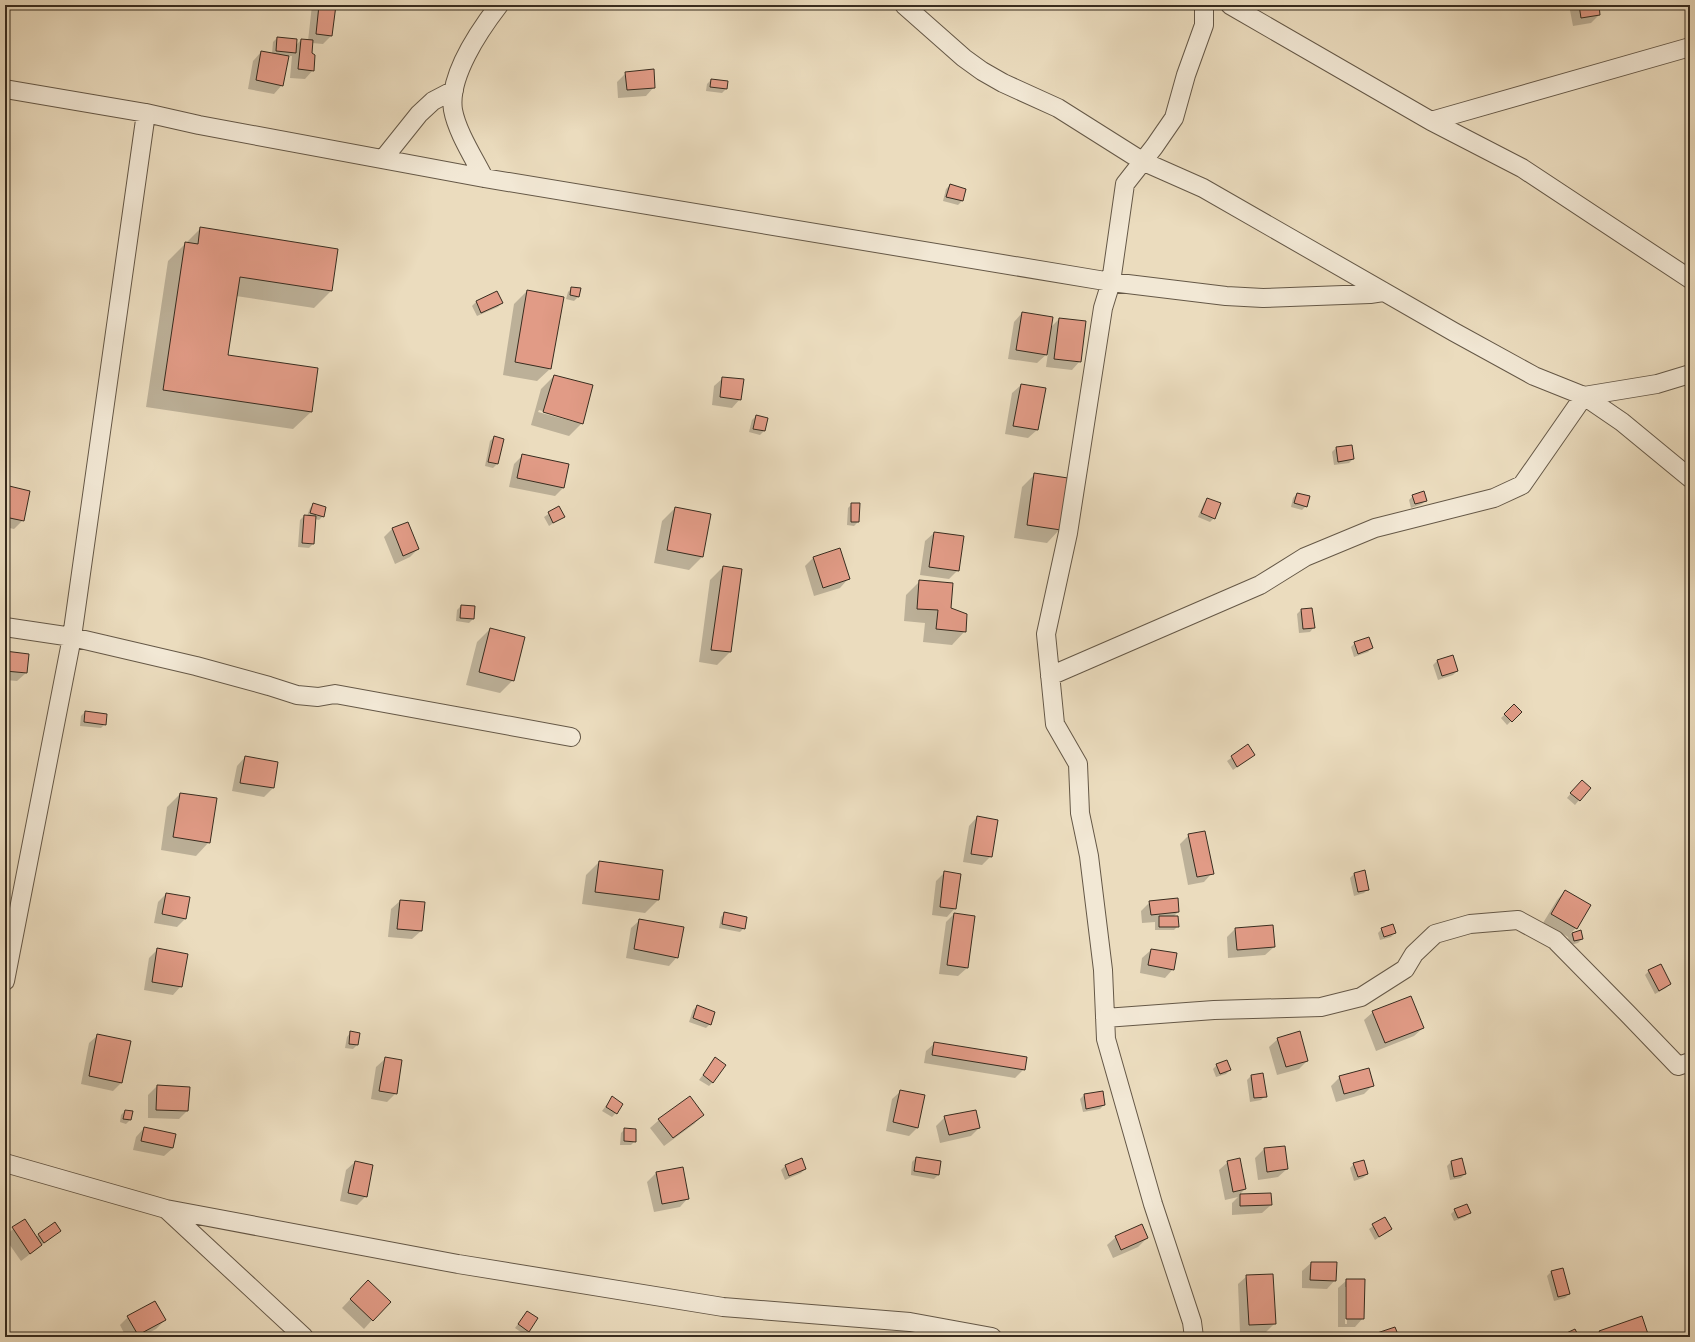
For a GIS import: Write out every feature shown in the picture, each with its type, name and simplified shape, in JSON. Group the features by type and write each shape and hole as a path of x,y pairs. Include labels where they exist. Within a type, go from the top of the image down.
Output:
{"street":[{"path":"484,178 456,122 453,110 454,90 467,52 478,33 498,5"},
{"path":"904,5 964,58 982,71 1003,83 1058,108 1142,161 1203,188 1383,292 1534,376 1584,396 1622,422 1690,478"},
{"path":"1194,1337 1192,1322 1153,1204 1106,1039 1103,970 1089,856 1080,812 1078,764 1055,724 1046,634 1068,533 1103,308 1111,282 1125,184 1154,147 1174,118 1186,75 1204,25 1204,5"},
{"path":"1230,5 1432,121 1522,168 1690,279"},
{"path":"1432,121 1690,47"},
{"path":"5,89 146,113 199,125 484,178 1111,282 1226,296 1264,298 1370,294 1383,292"},
{"path":"384,159 418,114 433,100 454,90"},
{"path":"5,981 72,637 146,113"},
{"path":"1050,676 1260,585 1305,557 1375,528 1494,498 1522,486 1584,396 1657,384 1690,374"},
{"path":"5,627 72,637 196,666 297,695 318,697 336,694 571,737"},
{"path":"1105,1018 1214,1010 1320,1007 1361,997 1405,969 1414,954 1435,934 1470,924 1518,920 1555,940 1628,1012 1678,1066 1690,1062"},
{"path":"5,1163 166,1209 458,1264 708,1304 910,1322 992,1337"},
{"path":"166,1209 304,1337"}],"building":[{"path":"319,5 336,5 332,36 316,34"},
{"path":"1579,5 1599,5 1600,15 1581,18"},
{"path":"277,37 297,39 296,53 276,51"},
{"path":"301,39 313,40 312,53 315,55 314,71 298,69"},
{"path":"261,51 289,56 283,86 256,80"},
{"path":"654,69 655,88 627,90 625,72"},
{"path":"711,79 728,81 727,89 710,87"},
{"path":"950,184 966,189 963,201 946,197"},
{"path":"200,227 338,249 332,291 240,277 228,355 318,368 312,412 163,390 185,242 198,244"},
{"path":"571,287 581,288 579,297 570,295"},
{"path":"527,290 564,297 551,369 515,362"},
{"path":"497,291 503,303 481,313 476,301"},
{"path":"1022,312 1053,317 1047,355 1016,350"},
{"path":"1059,318 1086,321 1081,362 1054,359"},
{"path":"554,375 593,385 583,424 543,412"},
{"path":"722,377 744,379 741,400 720,397"},
{"path":"1021,384 1046,388 1038,430 1013,426"},
{"path":"756,415 768,418 765,431 753,429"},
{"path":"494,436 504,439 498,464 488,462"},
{"path":"1352,445 1354,459 1338,462 1336,447"},
{"path":"522,454 569,464 564,488 517,478"},
{"path":"1034,473 1068,478 1061,530 1027,525"},
{"path":"5,485 30,491 24,521 5,517"},
{"path":"1424,491 1427,501 1415,504 1412,495"},
{"path":"1297,493 1310,496 1307,507 1294,503"},
{"path":"1207,498 1221,503 1215,519 1201,513"},
{"path":"313,503 326,507 324,517 310,513"},
{"path":"851,503 860,503 859,522 851,522"},
{"path":"559,506 565,517 553,523 548,512"},
{"path":"675,507 711,514 703,557 667,550"},
{"path":"304,515 316,516 314,544 302,543"},
{"path":"408,522 419,549 403,556 392,528"},
{"path":"934,532 964,536 959,571 929,567"},
{"path":"840,548 850,579 823,588 813,557"},
{"path":"723,566 742,569 731,652 711,650"},
{"path":"919,580 953,583 951,608 967,614 966,632 936,629 938,610 917,609"},
{"path":"461,605 475,606 474,619 460,618"},
{"path":"1312,608 1315,628 1303,629 1301,609"},
{"path":"490,628 525,637 514,681 479,672"},
{"path":"1369,637 1373,648 1358,654 1354,642"},
{"path":"5,651 29,654 27,673 5,671"},
{"path":"1453,655 1458,671 1442,676 1437,660"},
{"path":"1514,704 1522,712 1512,722 1504,714"},
{"path":"85,711 107,714 106,725 84,722"},
{"path":"1248,744 1255,755 1237,767 1231,756"},
{"path":"245,756 278,762 274,788 240,783"},
{"path":"1582,780 1591,788 1580,801 1570,793"},
{"path":"180,793 217,798 210,843 173,837"},
{"path":"977,816 998,820 992,857 971,854"},
{"path":"1205,831 1214,874 1197,877 1188,834"},
{"path":"599,861 663,870 659,900 595,892"},
{"path":"1365,870 1369,890 1358,892 1354,873"},
{"path":"944,871 961,874 956,909 940,907"},
{"path":"1565,890 1591,905 1577,929 1551,914"},
{"path":"166,893 190,897 186,919 162,914"},
{"path":"1178,898 1179,912 1151,915 1149,901"},
{"path":"400,900 425,902 422,931 397,929"},
{"path":"724,912 747,917 745,929 722,924"},
{"path":"954,913 975,916 968,968 947,965"},
{"path":"1159,916 1178,916 1179,927 1159,927"},
{"path":"639,919 684,927 678,958 634,949"},
{"path":"1393,924 1396,933 1384,937 1381,928"},
{"path":"1273,925 1275,947 1237,950 1235,928"},
{"path":"1581,930 1583,939 1574,941 1572,933"},
{"path":"157,948 188,954 182,987 152,982"},
{"path":"1151,949 1177,953 1174,970 1148,965"},
{"path":"1661,964 1671,984 1659,991 1648,970"},
{"path":"1411,996 1424,1028 1385,1043 1372,1011"},
{"path":"697,1005 715,1012 711,1025 693,1018"},
{"path":"350,1031 360,1033 358,1045 349,1044"},
{"path":"1300,1031 1308,1061 1286,1067 1277,1038"},
{"path":"97,1034 131,1041 122,1083 89,1076"},
{"path":"934,1042 1027,1057 1025,1070 932,1055"},
{"path":"385,1057 402,1060 397,1094 379,1091"},
{"path":"715,1057 726,1065 713,1083 703,1075"},
{"path":"1227,1060 1231,1070 1220,1074 1216,1064"},
{"path":"1369,1068 1374,1086 1344,1094 1339,1076"},
{"path":"1263,1073 1267,1097 1254,1098 1251,1075"},
{"path":"157,1085 190,1087 188,1111 156,1110"},
{"path":"900,1090 925,1095 918,1128 893,1122"},
{"path":"1103,1091 1105,1105 1086,1109 1084,1094"},
{"path":"612,1096 623,1104 617,1114 606,1107"},
{"path":"690,1096 704,1115 673,1138 658,1119"},
{"path":"125,1110 133,1111 131,1120 123,1119"},
{"path":"976,1110 980,1128 949,1135 944,1116"},
{"path":"144,1127 176,1134 173,1148 141,1141"},
{"path":"624,1128 636,1129 636,1142 624,1141"},
{"path":"1285,1146 1288,1169 1267,1172 1264,1148"},
{"path":"916,1157 941,1161 939,1175 914,1171"},
{"path":"802,1158 806,1169 789,1176 785,1165"},
{"path":"1240,1158 1246,1189 1233,1192 1227,1161"},
{"path":"1462,1158 1466,1174 1454,1177 1451,1161"},
{"path":"1364,1160 1368,1174 1358,1177 1353,1163"},
{"path":"355,1161 373,1165 367,1197 348,1193"},
{"path":"683,1167 689,1199 662,1204 656,1172"},
{"path":"1271,1193 1272,1205 1240,1206 1240,1194"},
{"path":"1467,1204 1471,1213 1458,1218 1454,1209"},
{"path":"1385,1217 1392,1229 1379,1237 1372,1224"},
{"path":"25,1219 42,1245 30,1254 12,1227"},
{"path":"55,1222 61,1231 44,1243 38,1234"},
{"path":"1142,1224 1148,1238 1121,1250 1115,1236"},
{"path":"1311,1262 1337,1262 1336,1281 1310,1280"},
{"path":"1563,1268 1570,1294 1558,1297 1551,1271"},
{"path":"1273,1274 1276,1324 1249,1325 1246,1275"},
{"path":"1346,1279 1365,1279 1364,1319 1346,1319"},
{"path":"368,1280 391,1302 373,1321 350,1299"},
{"path":"155,1301 166,1320 138,1335 127,1316"},
{"path":"527,1311 538,1318 529,1332 518,1324"},
{"path":"1642,1316 1649,1337 1602,1337 1599,1331"},
{"path":"1395,1327 1399,1337 1371,1337 1371,1335"},
{"path":"1575,1329 1579,1337 1558,1337"}]}
